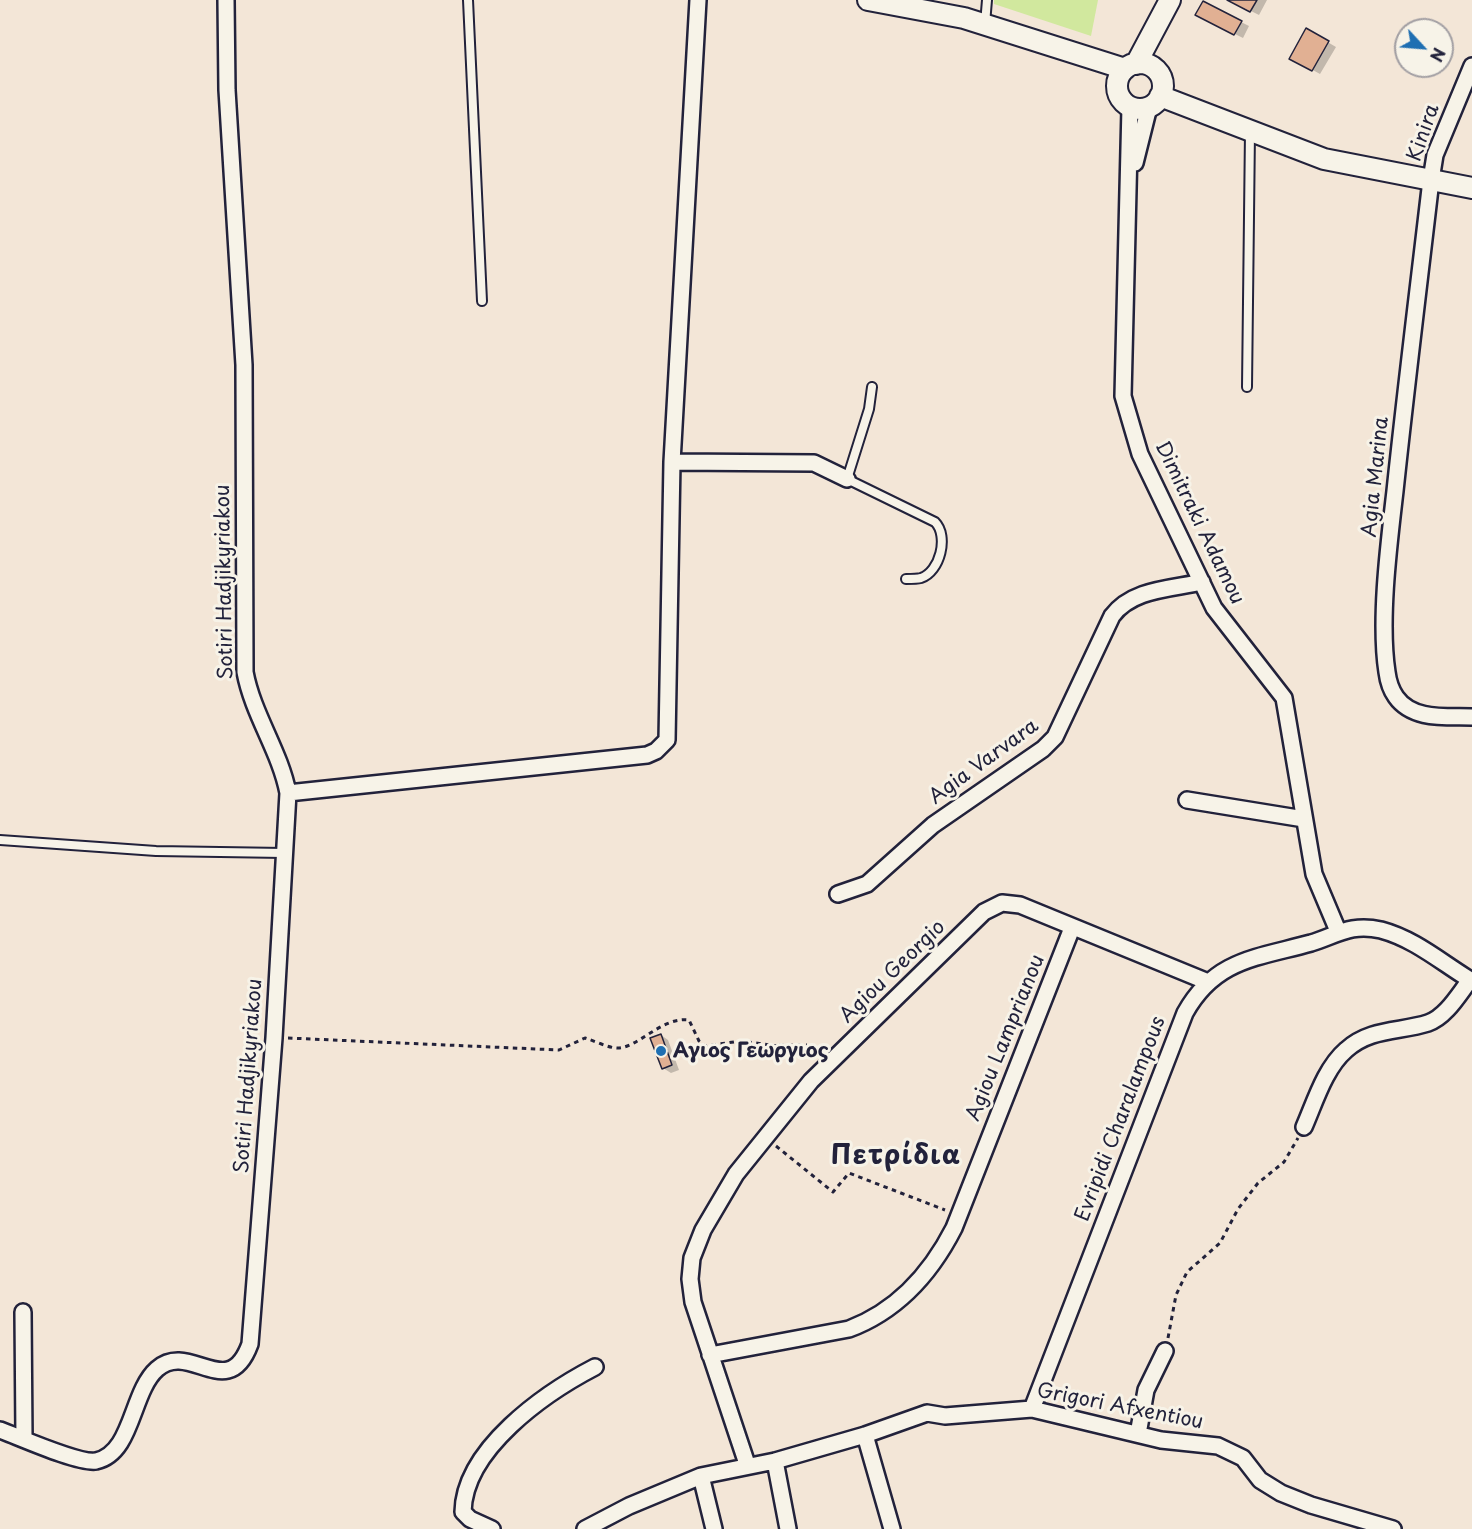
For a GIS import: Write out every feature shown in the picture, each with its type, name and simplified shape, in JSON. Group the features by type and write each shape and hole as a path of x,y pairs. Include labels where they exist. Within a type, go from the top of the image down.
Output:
{"main road":[{"path":"868,0 919,8 986,24 1041,42 1139,86 1324,159 1472,188"},
{"path":"1139,86 1170,0"},
{"path":"1139,86 1178,0"}],"street":[{"name":"Sotiri Hadjikyriakou","path":"24,1439 83,1461 93,1462 104,1458 113,1453 121,1442 145,1385 160,1367 171,1362 182,1362 216,1371 237,1368 250,1344 274,1038 288,793 283,772 249,694 245,672 244,365 227,90 226,0"},
{"path":"288,793 647,755 656,752 667,740 669,733 672,462 698,0"},
{"name":"Kinira","path":"1431,180 1435,155 1472,66"},
{"name":"Dimitraki Adamou","path":"1139,86 1128,189 1123,396 1140,454 1214,608 1284,698 1314,874 1338,930"},
{"name":"Agia Marina","path":"1431,180 1389,547 1385,638 1387,672 1397,698 1412,711 1434,716 1472,717"},
{"path":"672,462 814,463 847,479"},
{"name":"Agia Varvara","path":"838,894 867,884 933,825 1043,749 1055,737 1112,616 1120,604 1131,598 1202,582"},
{"path":"1187,800 1304,819"},
{"name":"Agiou Georgio","path":"747,1464 693,1302 690,1279 692,1258 716,1207 736,1174 811,1081 984,912 1002,903 1011,904 1208,981"},
{"name":"Agiou Lamprianou","path":"710,1355 849,1329 866,1323 905,1295 929,1269 944,1248 959,1215 1072,928"},
{"path":"1304,1127 1331,1070 1346,1050 1362,1038 1385,1030 1430,1022 1444,1011 1471,980 1404,939 1381,930 1353,928 1338,930"},
{"name":"Evripidi Charalampous","path":"1032,1408 1185,1013 1208,981 1244,959 1314,942 1338,930"},
{"path":"0,1430 24,1439 24,1312"},
{"path":"1138,1434 1146,1390 1165,1351"},
{"path":"492,1529 470,1519 463,1512 467,1489 486,1456 510,1426 535,1403 595,1367"},
{"name":"Grigori Afxentiou","path":"585,1529 629,1506 701,1476 747,1464 775,1461 865,1435 927,1413 945,1416 1032,1408 1138,1434 1193,1445 1218,1446 1243,1458 1269,1487 1281,1493 1311,1506 1393,1529"},
{"path":"865,1435 892,1529"},
{"path":"775,1461 788,1529"},
{"path":"701,1476 714,1529"}],"lane":[{"path":"468,0 482,301"},
{"path":"986,24 987,0"},
{"path":"1247,387 1248,130"},
{"path":"872,387 869,409 847,479 935,522 942,530 944,540 935,566 922,578 906,579"},
{"path":"0,840 156,851 284,853"}],"path":[{"path":"274,1038 559,1050 585,1038 618,1048 633,1045 645,1034 681,1018 689,1020 699,1041 705,1046 741,1041 784,1047"},
{"path":"777,1046 807,1045"},
{"path":"1165,1351 1176,1295 1187,1272 1220,1243 1238,1209 1258,1183 1284,1162 1304,1127"},
{"path":"765,1138 833,1192 849,1173 959,1215"}],"green space":[{"path":"994,0 1098,0 1091,36 994,4"}],"building":[{"path":"1227,0 1257,0 1250,12"},
{"path":"1203,1 1242,21 1234,35 1195,15"},
{"path":"1306,28 1329,41 1312,71 1289,59"},
{"name":"Αγιος Γεωργιος","path":"661,1034 672,1065 662,1069 650,1038"}],"place":[{"name":"Αγιος Γεωργιος","path":"661,1051"}],"district":[{"name":"Πετρίδια","path":"896,1157"}]}
